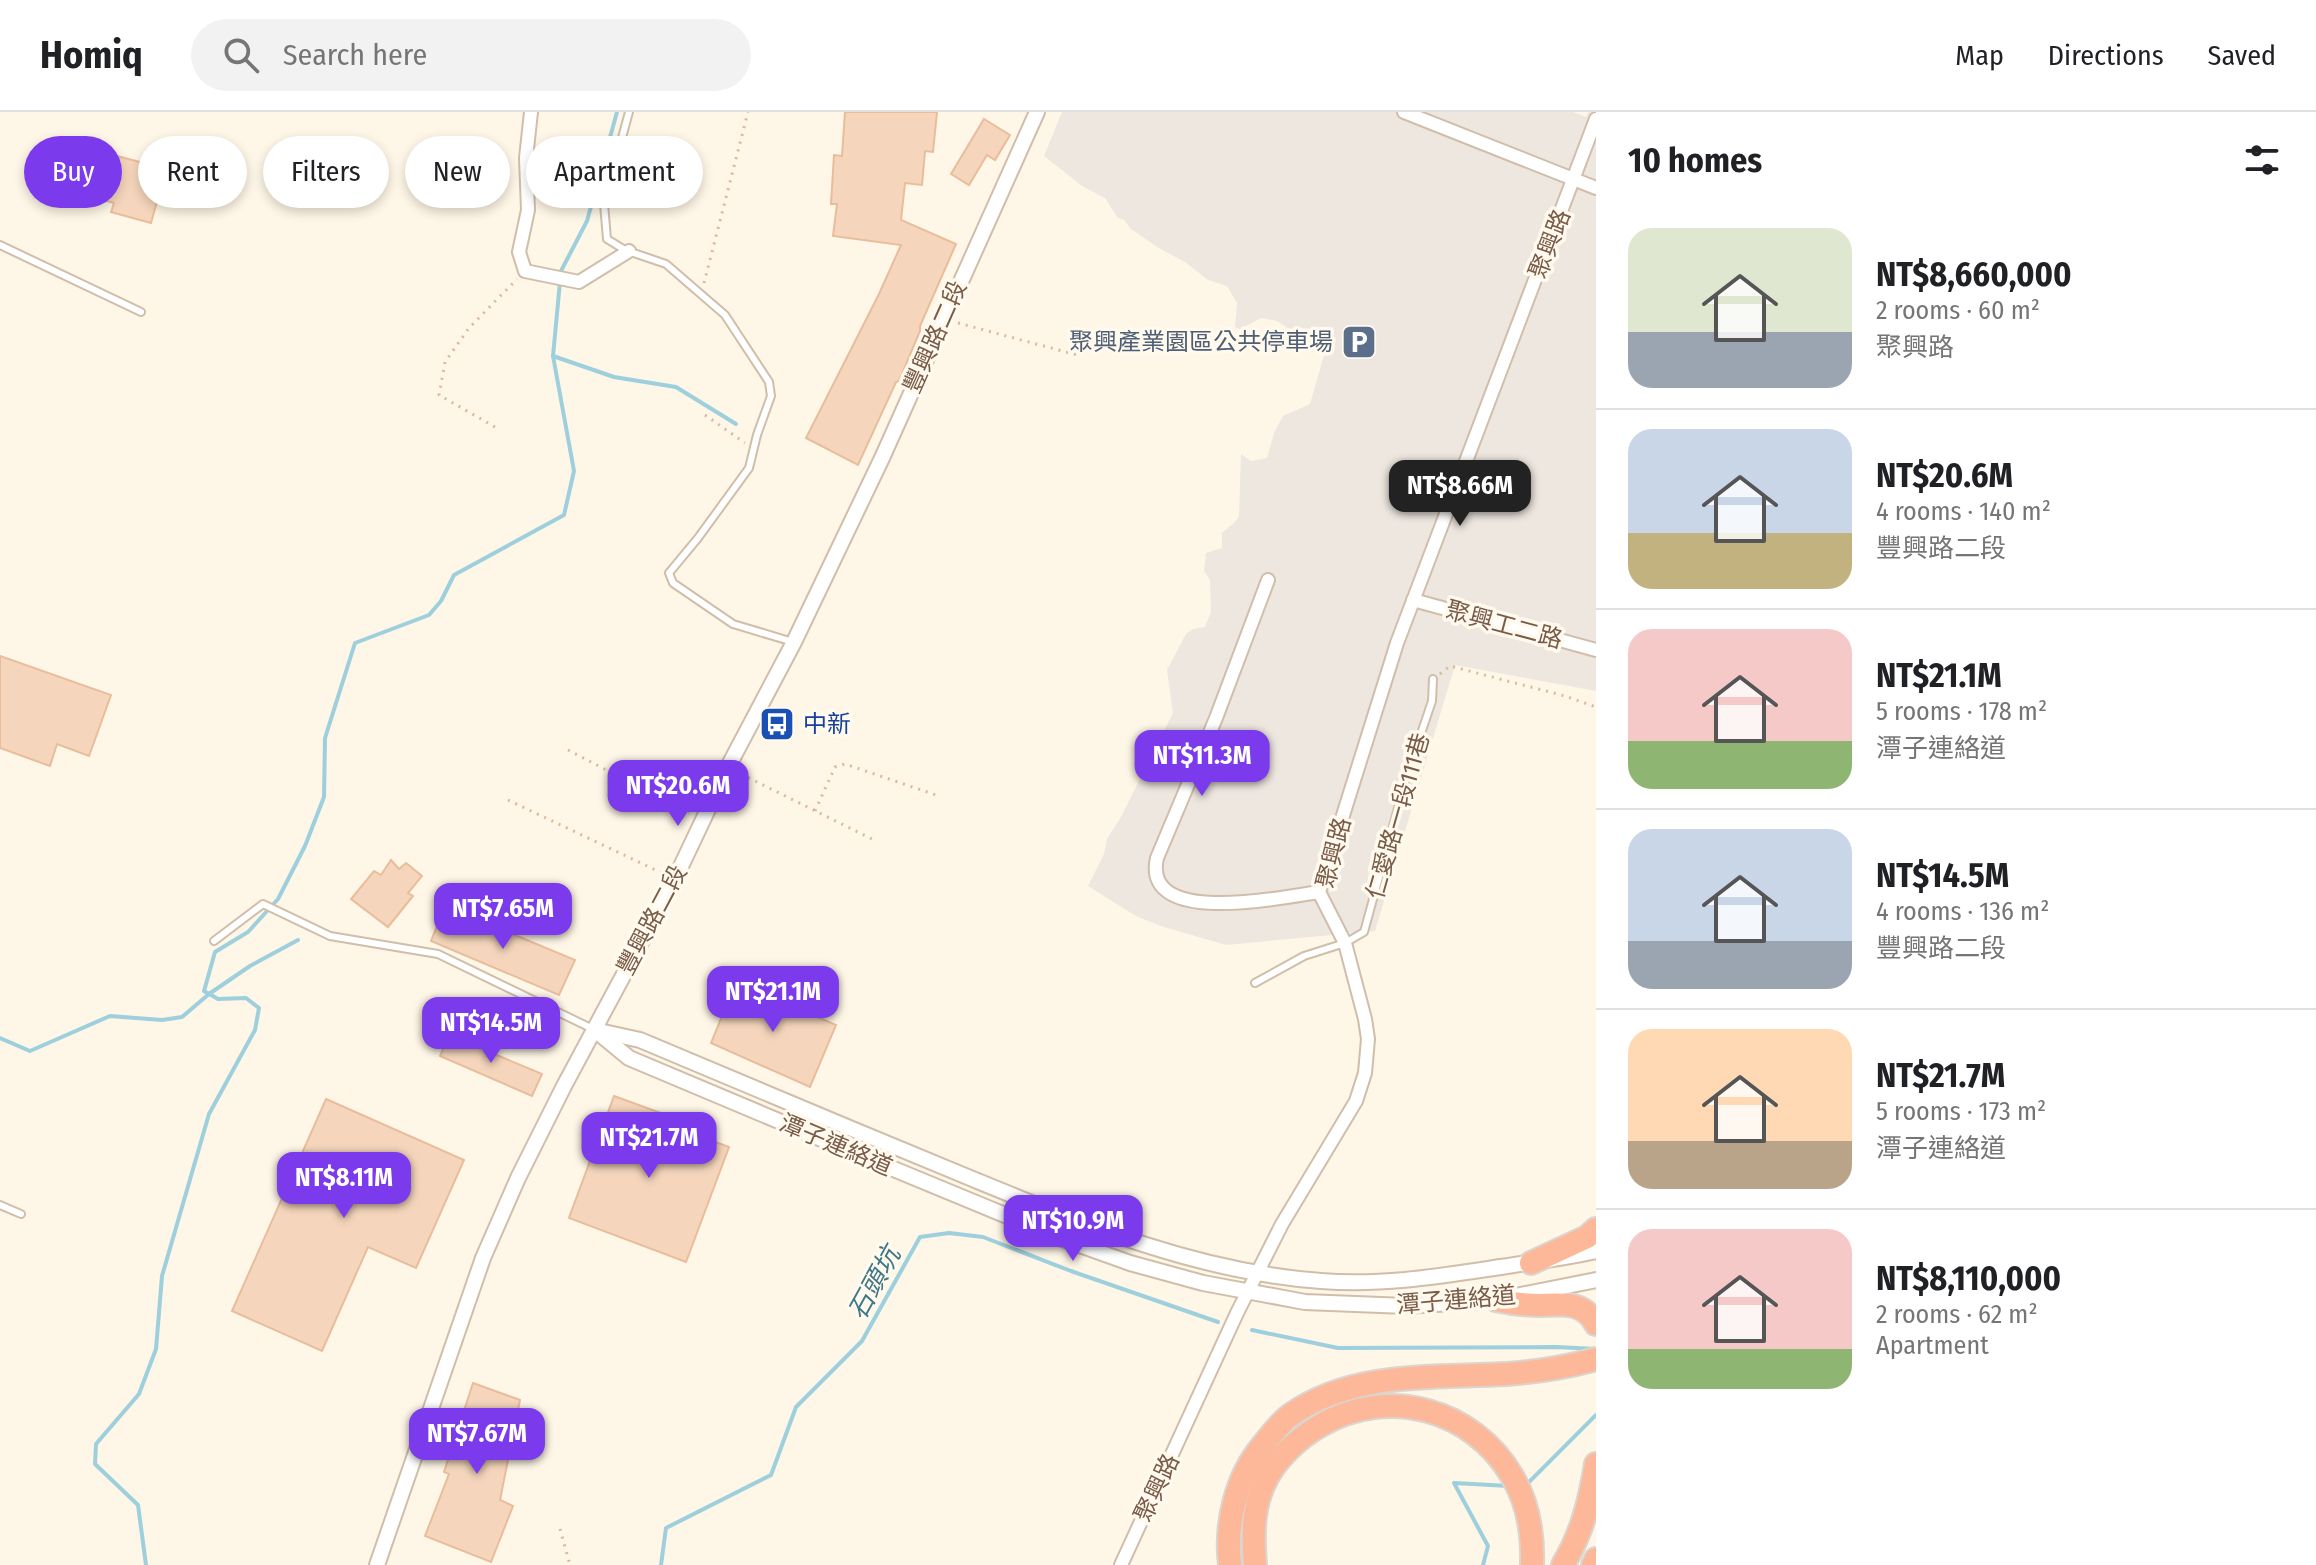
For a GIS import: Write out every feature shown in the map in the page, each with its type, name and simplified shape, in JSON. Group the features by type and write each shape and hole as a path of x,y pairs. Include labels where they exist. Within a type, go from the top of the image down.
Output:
{"highway":[{"path":"1531,1263 1587,1237 1596,1229"},
{"path":"1496,1300 1513,1304 1572,1304 1588,1313 1596,1324"},
{"path":"1230,1565 1230,1528 1237,1489 1246,1468 1281,1423 1293,1413 1336,1393 1377,1382 1419,1376 1508,1374 1596,1359"},
{"path":"1255,1565 1254,1520 1263,1486 1277,1463 1298,1441 1325,1422 1358,1409 1389,1405 1406,1405 1449,1417 1475,1433 1495,1453 1513,1477 1524,1502 1533,1544 1532,1565"},
{"path":"1563,1565 1577,1541 1586,1515 1596,1464"},
{"path":"1593,1565 1596,1559"}],"street":[{"path":"531,112 526,158 528,210 519,252 525,271 579,282 629,251"},
{"name":"豐興路二段","path":"377,1565 483,1258 518,1178 675,879 728,767 794,642 882,458 1037,112"},
{"path":"1404,112 1596,188"},
{"name":"聚興路","path":"1121,1565 1215,1359 1282,1224 1356,1101 1368,1058 1366,1029 1345,943 1319,892 1397,643 1596,119"},
{"path":"1268,580 1154,870 1166,890 1187,901 1255,902 1319,892"},
{"name":"聚興工二路","path":"1413,600 1596,650"},
{"name":"潭子連絡道","path":"595,1030 640,1040 1092,1227 1199,1262 1324,1282 1393,1281 1596,1251"},
{"name":"潭子連絡道","path":"595,1030 629,1058 1063,1239 1167,1274 1248,1293 1305,1302 1373,1306 1443,1305 1496,1300 1596,1280"}],"lane":[{"path":"629,112 604,204 607,239 629,251 666,264 725,315 769,382 771,396 749,468 669,573 673,583 733,624 794,642"},
{"path":"0,245 141,312"},
{"name":"仁愛路一段111巷","path":"1345,943 1364,932 1407,775 1432,701 1433,679"},
{"path":"214,941 263,904 330,936 438,954 595,1030"},
{"path":"1255,983 1304,956 1345,943"},
{"path":"0,1205 21,1214"}],"path":[{"path":"702,295 748,112"},
{"path":"495,427 439,395 445,362 469,328 525,271"},
{"path":"943,319 1081,356"},
{"path":"705,415 754,449"},
{"path":"1433,679 1450,666 1596,707"},
{"path":"568,750 703,820"},
{"path":"815,811 835,767 845,764 936,795"},
{"path":"728,767 874,840"},
{"path":"508,800 675,879"},
{"path":"560,1529 570,1565"}],"shaded area":[{"path":"1062,112 1573,112 1586,117 1589,112 1596,112 1596,691 1455,665 1375,931 1226,945 1136,916 1088,886 1104,854 1107,839 1173,713 1167,670 1186,634 1205,627 1211,612 1210,580 1204,571 1206,553 1222,548 1222,533 1239,516 1241,454 1251,461 1267,458 1283,416 1310,404 1326,348 1313,345 1277,321 1261,318 1240,329 1235,327 1237,303 1227,286 1208,280 1131,229 1118,218 1105,198 1082,186 1044,156"}],"building":[{"path":"845,112 937,112 933,152 925,151 922,185 905,183 901,220 956,244 899,381 858,465 806,438 901,245 833,236 837,204 831,204 834,155 842,156"},
{"path":"984,119 1010,135 995,160 987,155 969,185 951,174"},
{"path":"122,157 138,162 138,208 155,208 151,223 111,212 112,208 122,208"},
{"path":"0,656 111,695 89,756 57,744 50,766 0,748"},
{"path":"391,860 399,869 406,863 422,876 408,893 413,896 388,927 351,899 374,871 381,875"},
{"path":"445,906 575,960 559,995 431,941"},
{"path":"736,982 836,1025 810,1087 711,1043"},
{"path":"449,1035 542,1074 532,1096 440,1056"},
{"path":"614,1096 680,1120 679,1128 729,1147 686,1262 569,1218"},
{"path":"326,1099 464,1160 416,1268 368,1247 322,1351 232,1311"},
{"path":"473,1383 520,1400 500,1500 513,1506 491,1562 425,1536 449,1474 444,1472"}],"waterway":[{"path":"146,1565 138,1505 95,1464 96,1444 139,1394 156,1349 162,1276 209,1114 255,1030 259,1008 246,998 218,999 204,991 215,952 248,932 278,899 305,846 324,797 325,738 355,643 429,615 441,601 454,575 564,515 574,471 553,356 561,271 587,221 617,112"},
{"path":"553,356 614,377 676,387 736,424"},
{"path":"0,1038 30,1051 110,1016 162,1020 182,1017 250,966 298,940"},
{"name":"石頭坑","path":"661,1565 666,1528 771,1475 796,1407 862,1341 920,1237 949,1233 983,1237 1218,1322"},
{"name":"石頭坑","path":"1252,1330 1338,1348 1596,1349"},
{"path":"1525,1486 1596,1415"},
{"path":"1483,1565 1488,1546 1454,1483 1509,1486"}],"place":[{"name":"聚興產業園區公共停車場","path":"1359,342"},
{"name":"中新","path":"777,724"}]}
